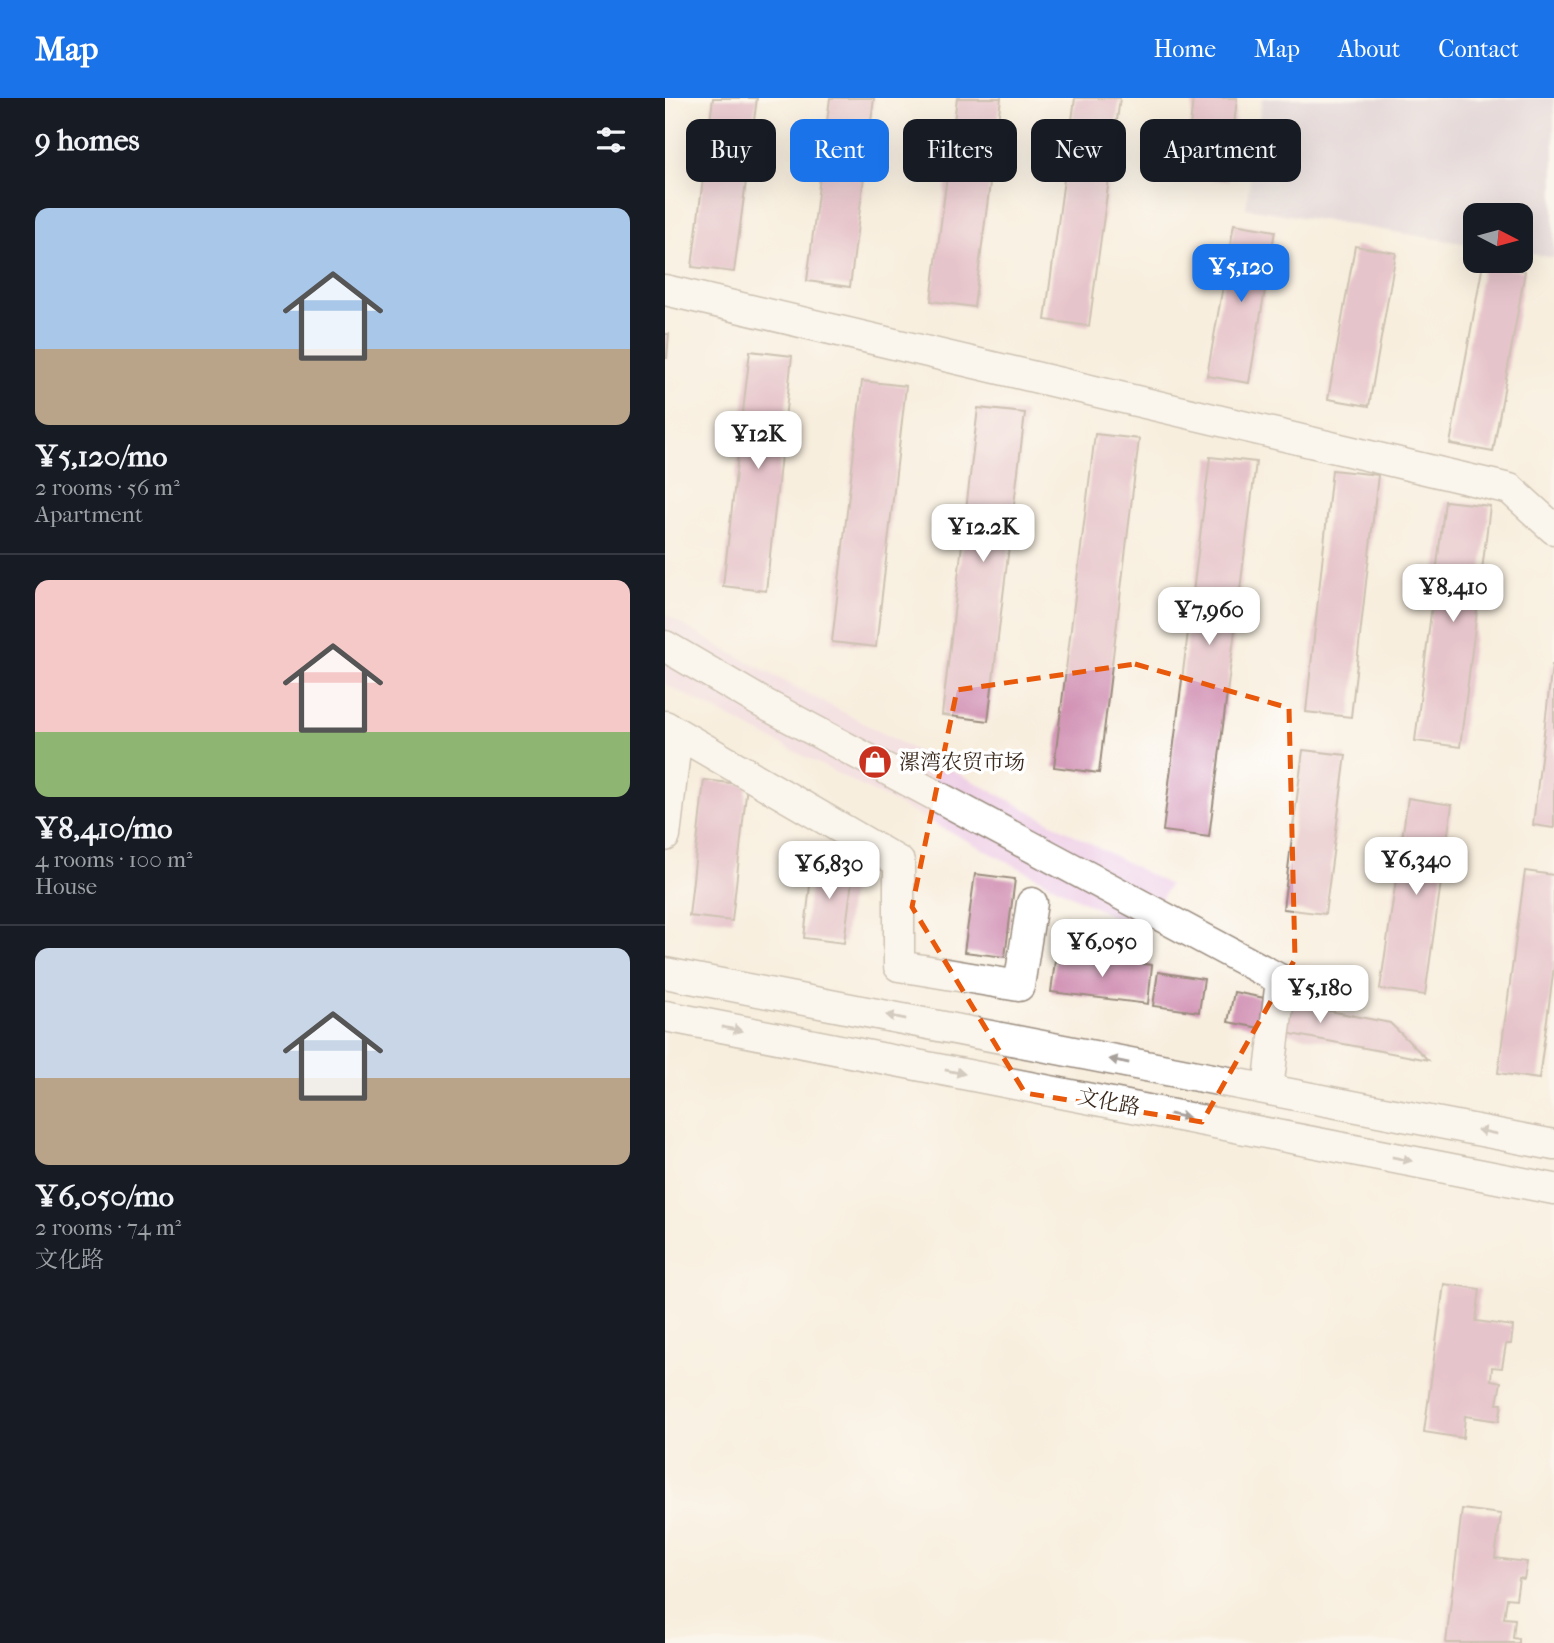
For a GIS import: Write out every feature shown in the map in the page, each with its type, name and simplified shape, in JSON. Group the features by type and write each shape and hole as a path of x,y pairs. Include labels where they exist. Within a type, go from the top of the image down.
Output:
{"street":[{"path":"665,290 1510,489 1554,529"},
{"path":"665,646 759,701 1281,980 1268,1089"},
{"path":"665,836 671,729 899,862 899,966 1019,986 1032,903"},
{"name":"文化路","path":"665,973 1554,1144"},
{"name":"文化路","path":"665,1016 1554,1189"}],"highlighted area":[{"path":"1135,664 1289,708 1295,959 1202,1122 1025,1093 912,907 957,690"}],"shaded area":[{"path":"1262,98 1554,98 1554,258 1533,254 1533,203 1463,203 1463,243 1246,208 1250,182 1301,182 1301,119 1259,119"},
{"name":"漯湾农贸市场","path":"665,614 720,647 1169,885 1143,932 665,684"}],"building":[{"path":"713,98 757,98 754,119 710,119"},
{"path":"830,98 874,98 871,119 827,119"},
{"path":"957,98 1001,98 998,119 954,119"},
{"path":"1075,98 1120,98 1117,119 1072,119"},
{"path":"1193,98 1237,98 1235,119 1191,119"},
{"path":"703,182 746,182 734,272 692,267"},
{"path":"819,182 863,182 850,287 807,281"},
{"path":"946,182 990,182 974,307 931,301"},
{"path":"1064,182 1109,182 1089,326 1045,320"},
{"path":"1234,224 1275,231 1249,383 1207,376"},
{"path":"1355,246 1396,253 1369,406 1328,399"},
{"path":"1481,273 1525,273 1493,452 1450,444"},
{"path":"665,334 669,334 667,358 665,358"},
{"path":"750,351 792,356 766,591 723,586"},
{"path":"862,381 906,386 876,647 832,642"},
{"path":"978,408 1025,413 988,721 942,715"},
{"path":"1095,434 1139,439 1099,773 1054,767"},
{"path":"1210,457 1256,462 1209,837 1163,831"},
{"path":"1332,470 1378,475 1351,717 1306,712"},
{"path":"1445,501 1490,506 1460,747 1415,741"},
{"path":"1554,665 1554,828 1533,825"},
{"path":"1303,750 1346,755 1325,914 1283,909"},
{"path":"704,780 747,785 732,921 689,916"},
{"path":"1408,798 1452,805 1425,995 1380,989"},
{"path":"813,859 854,865 844,943 804,938"},
{"path":"1525,871 1554,875 1554,967 1539,1079 1498,1073"},
{"path":"975,874 1015,879 1005,957 964,952"},
{"path":"1056,953 1152,965 1148,1004 1051,992"},
{"path":"1158,972 1204,979 1199,1012 1153,1006"},
{"path":"1234,992 1390,1023 1428,1060 1228,1022"},
{"path":"1444,1284 1480,1289 1476,1321 1513,1326 1511,1344 1506,1344 1502,1368 1492,1367 1491,1380 1501,1382 1497,1404 1502,1404 1499,1421 1465,1416 1463,1438 1424,1432"},
{"path":"1462,1509 1501,1514 1495,1558 1527,1562 1524,1579 1519,1578 1516,1599 1507,1598 1504,1618 1515,1619 1513,1638 1519,1639 1519,1643 1446,1643"}],"place":[{"name":"漯湾农贸市场","path":"875,762"}]}
